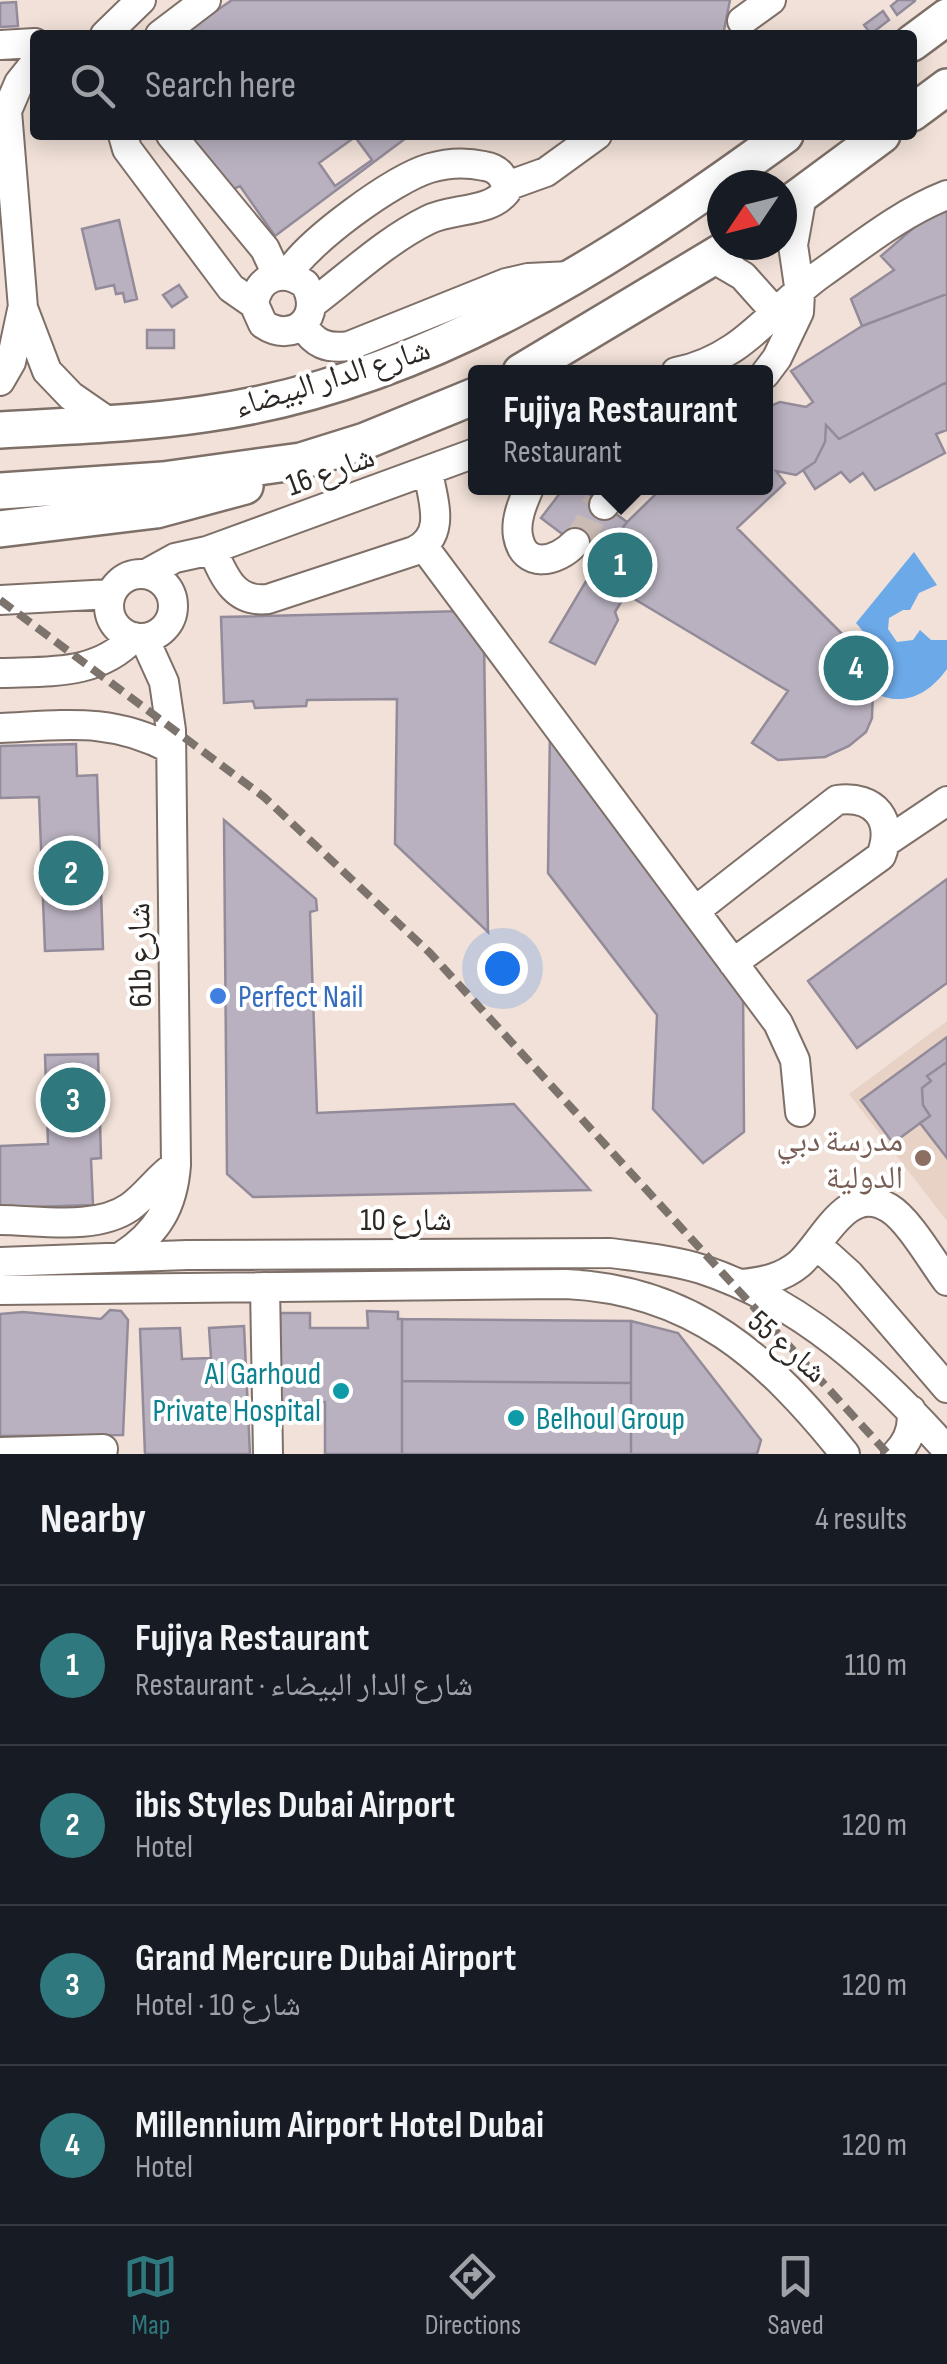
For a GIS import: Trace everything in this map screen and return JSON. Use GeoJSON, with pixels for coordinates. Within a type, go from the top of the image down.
{"type":"FeatureCollection","features":[{"type":"Feature","properties":{"kind":"main road"},"geometry":{"type":"LineString","coordinates":[[917,39],[947,17]]}},
{"type":"Feature","properties":{"kind":"main road","name":"شارع الدار البيضاء"},"geometry":{"type":"LineString","coordinates":[[0,430],[206,414],[278,398],[405,361],[476,330],[666,220],[775,140]]}},
{"type":"Feature","properties":{"kind":"main road"},"geometry":{"type":"LineString","coordinates":[[797,198],[875,140]]}},
{"type":"Feature","properties":{"kind":"main road"},"geometry":{"type":"LineString","coordinates":[[533,365],[710,260]]}},
{"type":"Feature","properties":{"kind":"main road","name":"شارع الدار البيضاء"},"geometry":{"type":"LineString","coordinates":[[0,490],[163,480],[301,460],[365,441],[468,399]]}},
{"type":"Feature","properties":{"kind":"main road"},"geometry":{"type":"LineString","coordinates":[[0,529],[156,510],[231,492],[301,460]]}},
{"type":"Feature","properties":{"kind":"street"},"geometry":{"type":"LineString","coordinates":[[108,30],[141,0]]}},
{"type":"Feature","properties":{"kind":"street"},"geometry":{"type":"LineString","coordinates":[[167,30],[206,0]]}},
{"type":"Feature","properties":{"kind":"street"},"geometry":{"type":"LineString","coordinates":[[743,19],[771,0]]}},
{"type":"Feature","properties":{"kind":"street"},"geometry":{"type":"LineString","coordinates":[[0,45],[30,43]]}},
{"type":"Feature","properties":{"kind":"street"},"geometry":{"type":"LineString","coordinates":[[0,64],[30,62]]}},
{"type":"Feature","properties":{"kind":"street"},"geometry":{"type":"LineString","coordinates":[[30,69],[5,108],[23,308],[47,371],[70,396],[110,424]]}},
{"type":"Feature","properties":{"kind":"street"},"geometry":{"type":"LineString","coordinates":[[5,108],[30,93]]}},
{"type":"Feature","properties":{"kind":"street"},"geometry":{"type":"LineString","coordinates":[[124,140],[127,150],[231,288],[254,304],[263,324],[282,333],[413,228],[445,213],[490,205],[500,200],[507,186],[546,172],[591,140]]}},
{"type":"Feature","properties":{"kind":"street"},"geometry":{"type":"LineString","coordinates":[[175,140],[282,274],[305,284],[310,337],[322,345],[349,346],[506,283],[572,276]]}},
{"type":"Feature","properties":{"kind":"street"},"geometry":{"type":"LineString","coordinates":[[254,304],[261,285],[282,274],[314,243],[414,174],[448,164],[483,166],[503,176],[507,186]]}},
{"type":"Feature","properties":{"kind":"street"},"geometry":{"type":"LineString","coordinates":[[695,365],[726,354],[777,314],[847,244],[904,196],[919,186],[947,178]]}},
{"type":"Feature","properties":{"kind":"street"},"geometry":{"type":"LineString","coordinates":[[823,272],[844,261],[902,216],[947,195]]}},
{"type":"Feature","properties":{"kind":"street"},"geometry":{"type":"LineString","coordinates":[[730,260],[777,314]]}},
{"type":"Feature","properties":{"kind":"street"},"geometry":{"type":"LineString","coordinates":[[770,365],[796,320],[800,293],[795,260]]}},
{"type":"Feature","properties":{"kind":"street"},"geometry":{"type":"LineString","coordinates":[[0,380],[11,362],[23,308]]}},
{"type":"Feature","properties":{"kind":"street","name":"شارع 16"},"geometry":{"type":"LineString","coordinates":[[0,600],[111,594],[119,582],[132,574],[146,574],[176,558],[210,550],[468,455]]}},
{"type":"Feature","properties":{"kind":"street"},"geometry":{"type":"LineString","coordinates":[[172,596],[210,550],[233,589],[256,600],[424,547],[436,529],[428,472]]}},
{"type":"Feature","properties":{"kind":"street"},"geometry":{"type":"LineString","coordinates":[[520,495],[518,540],[524,551],[535,559],[548,561],[560,557],[574,544]]}},
{"type":"Feature","properties":{"kind":"street"},"geometry":{"type":"LineString","coordinates":[[424,547],[778,1024],[791,1047],[798,1073],[800,1112]]}},
{"type":"Feature","properties":{"kind":"street"},"geometry":{"type":"LineString","coordinates":[[0,673],[92,666],[114,656],[139,637],[164,628],[173,607],[172,596],[162,581],[146,574]]}},
{"type":"Feature","properties":{"kind":"street"},"geometry":{"type":"LineString","coordinates":[[111,594],[112,620],[125,634],[139,637]]}},
{"type":"Feature","properties":{"kind":"street","name":"61b شارع"},"geometry":{"type":"LineString","coordinates":[[122,1256],[141,1244],[162,1219],[174,1188],[176,1165],[169,706],[164,682],[139,637]]}},
{"type":"Feature","properties":{"kind":"street"},"geometry":{"type":"LineString","coordinates":[[0,728],[106,725],[130,730],[171,749]]}},
{"type":"Feature","properties":{"kind":"street"},"geometry":{"type":"LineString","coordinates":[[696,912],[837,800],[853,798],[879,813],[886,826],[881,856],[734,963]]}},
{"type":"Feature","properties":{"kind":"street"},"geometry":{"type":"LineString","coordinates":[[886,842],[947,801]]}},
{"type":"Feature","properties":{"kind":"street"},"geometry":{"type":"LineString","coordinates":[[0,1220],[109,1217],[130,1208],[176,1165]]}},
{"type":"Feature","properties":{"kind":"street"},"geometry":{"type":"LineString","coordinates":[[741,1284],[782,1275],[814,1248],[844,1212],[858,1204],[874,1203],[889,1208],[901,1220],[945,1275]]}},
{"type":"Feature","properties":{"kind":"street"},"geometry":{"type":"LineString","coordinates":[[814,1248],[850,1274],[947,1388]]}},
{"type":"Feature","properties":{"kind":"street","name":"شارع 10"},"geometry":{"type":"LineString","coordinates":[[0,1262],[122,1256],[610,1253],[698,1268],[741,1284],[800,1316]]}},
{"type":"Feature","properties":{"kind":"street","name":"شارع 10"},"geometry":{"type":"LineString","coordinates":[[0,1290],[566,1284],[602,1285],[672,1304]]}},
{"type":"Feature","properties":{"kind":"street"},"geometry":{"type":"LineString","coordinates":[[265,1287],[268,1454]]}},
{"type":"Feature","properties":{"kind":"street","name":"شارع 55"},"geometry":{"type":"LineString","coordinates":[[672,1304],[742,1348],[774,1374],[845,1454]]}},
{"type":"Feature","properties":{"kind":"street","name":"شارع 55"},"geometry":{"type":"LineString","coordinates":[[800,1316],[840,1344],[947,1450]]}},
{"type":"Feature","properties":{"kind":"street"},"geometry":{"type":"LineString","coordinates":[[896,1454],[913,1421],[910,1410]]}},
{"type":"Feature","properties":{"kind":"street"},"geometry":{"type":"LineString","coordinates":[[816,1454],[818,1421]]}},
{"type":"Feature","properties":{"kind":"street"},"geometry":{"type":"LineString","coordinates":[[0,1452],[103,1450]]}},
{"type":"Feature","properties":{"kind":"shaded area","name":"مدرسة دبي الدولية"},"geometry":{"type":"Polygon","coordinates":[[[947,1021],[947,1221],[849,1094],[947,1021]]]}},
{"type":"Feature","properties":{"kind":"water"},"geometry":{"type":"Polygon","coordinates":[[[914,552],[937,585],[919,593],[910,610],[889,618],[888,629],[897,642],[913,640],[920,630],[931,640],[947,640],[947,669],[923,692],[893,699],[871,691],[869,682],[875,681],[874,657],[856,623],[914,552]]]}},
{"type":"Feature","properties":{"kind":"building"},"geometry":{"type":"Polygon","coordinates":[[[232,0],[730,0],[724,30],[188,30],[232,0]]]}},
{"type":"Feature","properties":{"kind":"building"},"geometry":{"type":"Polygon","coordinates":[[[898,0],[915,1],[897,15],[891,6],[898,0]]]}},
{"type":"Feature","properties":{"kind":"building"},"geometry":{"type":"Polygon","coordinates":[[[16,2],[18,26],[0,27],[0,3],[16,2]]]}},
{"type":"Feature","properties":{"kind":"building"},"geometry":{"type":"Polygon","coordinates":[[[883,11],[889,20],[876,30],[868,30],[864,25],[883,11]]]}},
{"type":"Feature","properties":{"kind":"building"},"geometry":{"type":"Polygon","coordinates":[[[194,140],[351,140],[319,163],[335,186],[372,160],[357,140],[403,140],[275,236],[240,186],[231,190],[194,140]]]}},
{"type":"Feature","properties":{"kind":"building"},"geometry":{"type":"Polygon","coordinates":[[[947,199],[947,294],[862,326],[851,299],[894,270],[881,256],[947,199]]]}},
{"type":"Feature","properties":{"kind":"building"},"geometry":{"type":"Polygon","coordinates":[[[119,220],[137,299],[125,302],[123,293],[116,294],[114,285],[96,289],[82,229],[119,220]]]}},
{"type":"Feature","properties":{"kind":"building"},"geometry":{"type":"Polygon","coordinates":[[[179,285],[187,297],[172,307],[163,295],[179,285]]]}},
{"type":"Feature","properties":{"kind":"building"},"geometry":{"type":"Polygon","coordinates":[[[947,294],[947,382],[839,439],[826,425],[825,442],[815,462],[796,475],[776,471],[785,483],[773,494],[773,405],[780,402],[806,407],[813,402],[791,371],[862,326],[947,294]]]}},
{"type":"Feature","properties":{"kind":"building"},"geometry":{"type":"Polygon","coordinates":[[[147,330],[174,330],[174,348],[147,348],[147,330]]]}},
{"type":"Feature","properties":{"kind":"building"},"geometry":{"type":"Polygon","coordinates":[[[947,382],[947,430],[936,434],[945,453],[875,490],[863,473],[850,482],[841,472],[815,489],[803,470],[815,462],[825,442],[826,425],[839,439],[947,382]]]}},
{"type":"Feature","properties":{"kind":"building"},"geometry":{"type":"Polygon","coordinates":[[[559,495],[590,495],[627,522],[598,561],[541,518],[559,495]]]}},
{"type":"Feature","properties":{"kind":"building"},"geometry":{"type":"Polygon","coordinates":[[[655,495],[772,495],[737,528],[865,657],[873,687],[872,718],[866,732],[849,746],[825,757],[778,760],[752,743],[788,691],[626,594],[615,612],[618,620],[595,664],[550,642],[598,561],[627,522],[655,495]]]}},
{"type":"Feature","properties":{"kind":"building"},"geometry":{"type":"Polygon","coordinates":[[[465,611],[484,639],[488,932],[395,844],[397,699],[307,700],[306,706],[255,708],[253,701],[224,703],[221,617],[465,611]]]}},
{"type":"Feature","properties":{"kind":"building"},"geometry":{"type":"Polygon","coordinates":[[[550,729],[743,983],[744,1132],[703,1163],[653,1109],[657,1015],[548,873],[550,729]]]}},
{"type":"Feature","properties":{"kind":"building"},"geometry":{"type":"Polygon","coordinates":[[[76,744],[77,776],[97,775],[103,949],[45,951],[39,797],[0,798],[0,746],[76,744]]]}},
{"type":"Feature","properties":{"kind":"building"},"geometry":{"type":"Polygon","coordinates":[[[224,820],[316,899],[317,910],[310,912],[317,1113],[514,1104],[590,1190],[253,1197],[227,1174],[224,820]]]}},
{"type":"Feature","properties":{"kind":"building"},"geometry":{"type":"Polygon","coordinates":[[[947,879],[947,983],[857,1048],[808,981],[947,879]]]}},
{"type":"Feature","properties":{"kind":"building"},"geometry":{"type":"Polygon","coordinates":[[[947,1037],[947,1062],[927,1076],[931,1081],[922,1088],[923,1105],[930,1116],[893,1143],[861,1100],[947,1037]]]}},
{"type":"Feature","properties":{"kind":"building"},"geometry":{"type":"Polygon","coordinates":[[[98,1054],[101,1158],[91,1159],[93,1205],[0,1208],[0,1146],[48,1144],[45,1055],[98,1054]]]}},
{"type":"Feature","properties":{"kind":"building"},"geometry":{"type":"Polygon","coordinates":[[[947,1062],[947,1158],[920,1123],[930,1116],[923,1105],[922,1088],[931,1081],[927,1076],[947,1062]]]}},
{"type":"Feature","properties":{"kind":"building"},"geometry":{"type":"Polygon","coordinates":[[[110,1310],[121,1311],[128,1320],[123,1435],[0,1436],[0,1314],[23,1312],[101,1319],[110,1310]]]}},
{"type":"Feature","properties":{"kind":"building","name":"Al Garhoud Private Hospital"},"geometry":{"type":"Polygon","coordinates":[[[367,1311],[398,1312],[398,1319],[402,1319],[402,1454],[325,1454],[325,1402],[281,1402],[280,1313],[310,1313],[310,1328],[368,1328],[367,1311]]]}},
{"type":"Feature","properties":{"kind":"building","name":"Belhoul Group"},"geometry":{"type":"Polygon","coordinates":[[[402,1319],[631,1321],[631,1383],[402,1381],[402,1319]]]}},
{"type":"Feature","properties":{"kind":"building","name":"Belhoul Group"},"geometry":{"type":"Polygon","coordinates":[[[631,1321],[678,1333],[761,1440],[757,1454],[631,1454],[631,1321]]]}},
{"type":"Feature","properties":{"kind":"building"},"geometry":{"type":"Polygon","coordinates":[[[244,1326],[250,1454],[145,1454],[140,1329],[180,1328],[182,1359],[211,1358],[209,1328],[244,1326]]]}},
{"type":"Feature","properties":{"kind":"building","name":"Belhoul Group"},"geometry":{"type":"Polygon","coordinates":[[[402,1381],[631,1383],[631,1454],[402,1454],[402,1381]]]}},
{"type":"Feature","properties":{"kind":"tunnel"},"geometry":{"type":"LineString","coordinates":[[575,543],[587,527],[598,500]]}},
{"type":"Feature","properties":{"kind":"railway"},"geometry":{"type":"LineString","coordinates":[[0,600],[264,797],[430,953],[888,1454]]}},
{"type":"Feature","properties":{"kind":"place","name":"Fujiya Restaurant"},"geometry":{"type":"Point","coordinates":[620,565]}},
{"type":"Feature","properties":{"kind":"place","name":"Millennium Airport Hotel Dubai"},"geometry":{"type":"Point","coordinates":[856,668]}},
{"type":"Feature","properties":{"kind":"place","name":"ibis Styles Dubai Airport"},"geometry":{"type":"Point","coordinates":[71,873]}},
{"type":"Feature","properties":{"kind":"place","name":"Perfect Nail"},"geometry":{"type":"Point","coordinates":[218,996]}},
{"type":"Feature","properties":{"kind":"place","name":"Grand Mercure Dubai Airport"},"geometry":{"type":"Point","coordinates":[73,1100]}},
{"type":"Feature","properties":{"kind":"place","name":"مدرسة دبي الدولية"},"geometry":{"type":"Point","coordinates":[923,1158]}},
{"type":"Feature","properties":{"kind":"place","name":"Al Garhoud Private Hospital"},"geometry":{"type":"Point","coordinates":[341,1391]}},
{"type":"Feature","properties":{"kind":"place","name":"Belhoul Group"},"geometry":{"type":"Point","coordinates":[516,1418]}}]}
